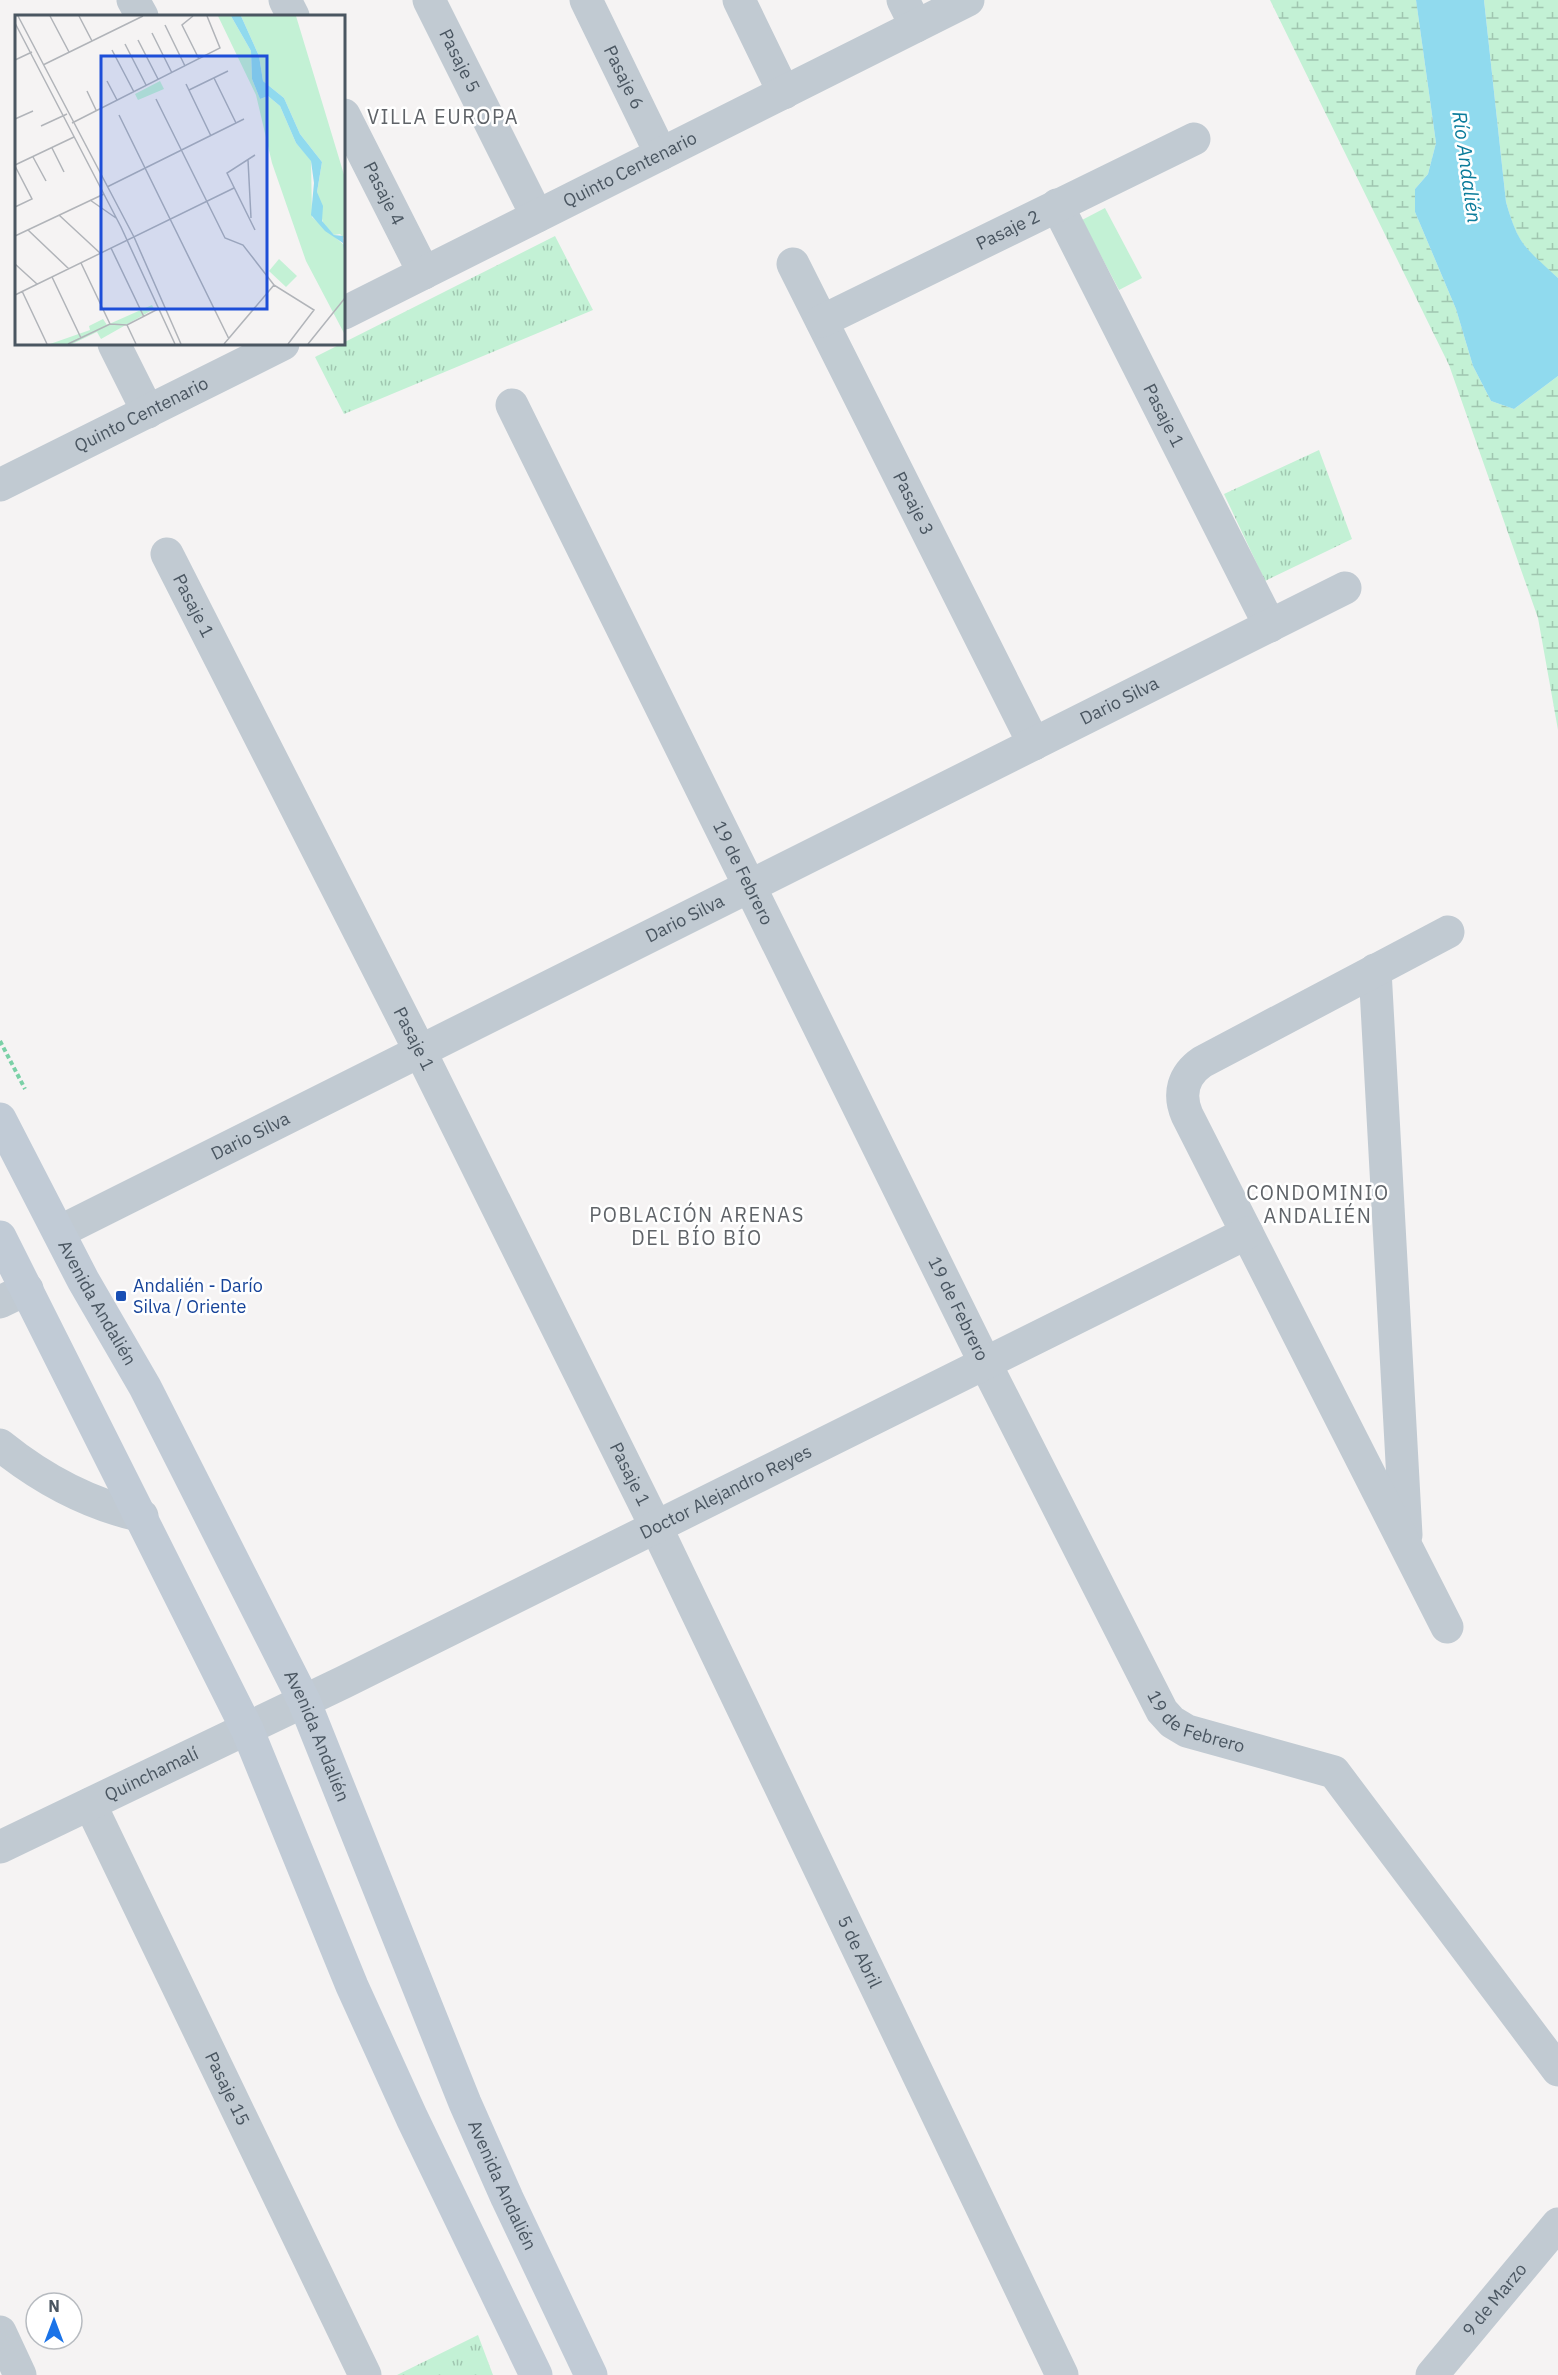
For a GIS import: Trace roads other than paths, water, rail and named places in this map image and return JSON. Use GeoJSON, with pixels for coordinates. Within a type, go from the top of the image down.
{"type":"FeatureCollection","features":[{"type":"Feature","properties":{"kind":"main road","name":"Avenida Andalién"},"geometry":{"type":"LineString","coordinates":[[0,1119],[83,1280],[144,1387],[304,1701],[465,2103],[507,2198],[591,2375]]}},
{"type":"Feature","properties":{"kind":"main road"},"geometry":{"type":"LineString","coordinates":[[0,1237],[14,1296],[142,1516],[247,1729],[356,1996],[536,2375]]}},
{"type":"Feature","properties":{"kind":"street"},"geometry":{"type":"LineString","coordinates":[[133,0],[141,15]]}},
{"type":"Feature","properties":{"kind":"street"},"geometry":{"type":"LineString","coordinates":[[285,0],[292,15]]}},
{"type":"Feature","properties":{"kind":"street","name":"Pasaje 5"},"geometry":{"type":"LineString","coordinates":[[429,0],[537,216]]}},
{"type":"Feature","properties":{"kind":"street","name":"Pasaje 6"},"geometry":{"type":"LineString","coordinates":[[586,0],[661,154]]}},
{"type":"Feature","properties":{"kind":"street"},"geometry":{"type":"LineString","coordinates":[[739,0],[784,93]]}},
{"type":"Feature","properties":{"kind":"street","name":"Quinto Centenario"},"geometry":{"type":"LineString","coordinates":[[345,312],[784,93],[910,13],[968,0]]}},
{"type":"Feature","properties":{"kind":"street","name":"Pasaje 4"},"geometry":{"type":"LineString","coordinates":[[345,117],[424,273]]}},
{"type":"Feature","properties":{"kind":"street","name":"Pasaje 2"},"geometry":{"type":"LineString","coordinates":[[822,321],[1194,139]]}},
{"type":"Feature","properties":{"kind":"street","name":"Pasaje 1"},"geometry":{"type":"LineString","coordinates":[[1057,205],[1270,626]]}},
{"type":"Feature","properties":{"kind":"street","name":"Pasaje 3"},"geometry":{"type":"LineString","coordinates":[[793,264],[1034,744]]}},
{"type":"Feature","properties":{"kind":"street"},"geometry":{"type":"LineString","coordinates":[[115,345],[148,411]]}},
{"type":"Feature","properties":{"kind":"street","name":"Quinto Centenario"},"geometry":{"type":"LineString","coordinates":[[0,485],[281,345]]}},
{"type":"Feature","properties":{"kind":"street","name":"19 de Febrero"},"geometry":{"type":"LineString","coordinates":[[512,405],[985,1363],[1167,1717],[1187,1731],[1334,1772],[1558,2070]]}},
{"type":"Feature","properties":{"kind":"street","name":"Pasaje 1"},"geometry":{"type":"LineString","coordinates":[[167,555],[420,1051],[656,1527]]}},
{"type":"Feature","properties":{"kind":"street","name":"Dario Silva"},"geometry":{"type":"LineString","coordinates":[[59,1232],[1345,588]]}},
{"type":"Feature","properties":{"kind":"street"},"geometry":{"type":"LineString","coordinates":[[1446,1627],[1187,1115],[1183,1106],[1183,1085],[1193,1068],[1202,1062],[1448,932]]}},
{"type":"Feature","properties":{"kind":"street"},"geometry":{"type":"LineString","coordinates":[[1375,970],[1407,1549]]}},
{"type":"Feature","properties":{"kind":"street","name":"Doctor Alejandro Reyes"},"geometry":{"type":"LineString","coordinates":[[304,1701],[1247,1233]]}},
{"type":"Feature","properties":{"kind":"street"},"geometry":{"type":"LineString","coordinates":[[0,1444],[40,1474],[88,1500],[142,1516]]}},
{"type":"Feature","properties":{"kind":"street","name":"5 de Abril"},"geometry":{"type":"LineString","coordinates":[[656,1527],[1062,2375]]}},
{"type":"Feature","properties":{"kind":"street","name":"Quinchamalí"},"geometry":{"type":"LineString","coordinates":[[0,1847],[304,1701]]}},
{"type":"Feature","properties":{"kind":"street","name":"Pasaje 15"},"geometry":{"type":"LineString","coordinates":[[90,1804],[365,2375]]}},
{"type":"Feature","properties":{"kind":"street","name":"9 de Marzo"},"geometry":{"type":"LineString","coordinates":[[1432,2375],[1558,2224]]}},
{"type":"Feature","properties":{"kind":"street"},"geometry":{"type":"LineString","coordinates":[[0,2332],[20,2375]]}},
{"type":"Feature","properties":{"kind":"water","name":"Río Andalién"},"geometry":{"type":"Polygon","coordinates":[[[1416,0],[1484,0],[1506,202],[1519,238],[1558,278],[1558,376],[1514,409],[1491,401],[1473,366],[1456,309],[1415,212],[1415,189],[1428,174],[1436,143],[1416,0]]]}},
{"type":"Feature","properties":{"kind":"place","name":"Andalién - Darío Silva / Oriente"},"geometry":{"type":"Point","coordinates":[121,1296]}},
{"type":"Feature","properties":{"kind":"district","name":"VILLA EUROPA"},"geometry":{"type":"Point","coordinates":[443,117]}},
{"type":"Feature","properties":{"kind":"district","name":"CONDOMINIO ANDALIÉN"},"geometry":{"type":"Point","coordinates":[1318,1204]}},
{"type":"Feature","properties":{"kind":"district","name":"POBLACIÓN ARENAS DEL BÍO BÍO"},"geometry":{"type":"Point","coordinates":[697,1226]}}]}
